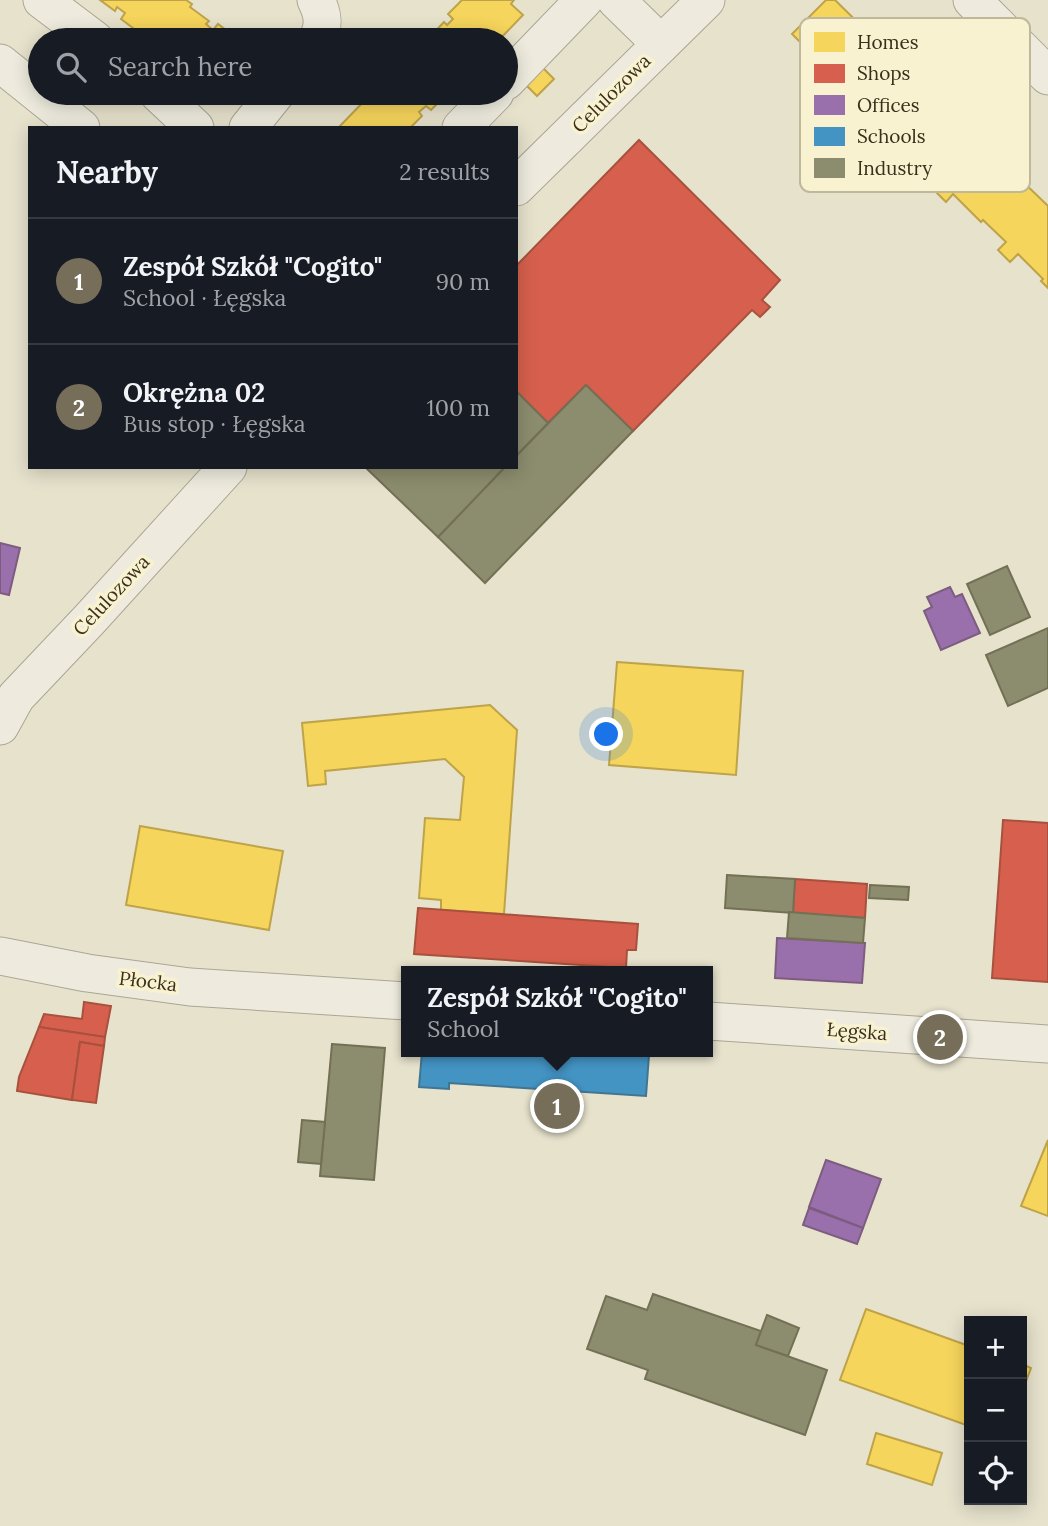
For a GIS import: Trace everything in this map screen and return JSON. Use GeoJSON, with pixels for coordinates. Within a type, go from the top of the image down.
{"type":"FeatureCollection","features":[{"type":"Feature","properties":{"kind":"street"},"geometry":{"type":"LineString","coordinates":[[42,0],[79,28]]}},
{"type":"Feature","properties":{"kind":"street"},"geometry":{"type":"LineString","coordinates":[[316,0],[323,18],[322,28]]}},
{"type":"Feature","properties":{"kind":"street"},"geometry":{"type":"LineString","coordinates":[[518,69],[584,0]]}},
{"type":"Feature","properties":{"kind":"street"},"geometry":{"type":"LineString","coordinates":[[616,0],[661,44]]}},
{"type":"Feature","properties":{"kind":"street","name":"Celulozowa"},"geometry":{"type":"LineString","coordinates":[[518,185],[706,0]]}},
{"type":"Feature","properties":{"kind":"street"},"geometry":{"type":"LineString","coordinates":[[972,0],[990,18]]}},
{"type":"Feature","properties":{"kind":"street"},"geometry":{"type":"LineString","coordinates":[[1030,58],[1048,76]]}},
{"type":"Feature","properties":{"kind":"street"},"geometry":{"type":"LineString","coordinates":[[0,63],[28,85]]}},
{"type":"Feature","properties":{"kind":"street"},"geometry":{"type":"LineString","coordinates":[[52,105],[79,126]]}},
{"type":"Feature","properties":{"kind":"street"},"geometry":{"type":"LineString","coordinates":[[171,105],[193,126]]}},
{"type":"Feature","properties":{"kind":"street"},"geometry":{"type":"LineString","coordinates":[[250,126],[266,105]]}},
{"type":"Feature","properties":{"kind":"street"},"geometry":{"type":"LineString","coordinates":[[463,126],[483,105]]}},
{"type":"Feature","properties":{"kind":"street","name":"Celulozowa"},"geometry":{"type":"LineString","coordinates":[[0,726],[16,697],[226,469]]}},
{"type":"Feature","properties":{"kind":"street","name":"Płocka"},"geometry":{"type":"LineString","coordinates":[[0,956],[145,982],[401,1001]]}},
{"type":"Feature","properties":{"kind":"street","name":"Łęgska"},"geometry":{"type":"LineString","coordinates":[[713,1021],[1048,1044]]}},
{"type":"Feature","properties":{"kind":"building: Homes"},"geometry":{"type":"Polygon","coordinates":[[[100,0],[186,0],[192,4],[190,7],[209,21],[206,24],[211,28],[133,28],[121,19],[125,13],[117,7],[115,11],[100,0]]]}},
{"type":"Feature","properties":{"kind":"building: Homes"},"geometry":{"type":"Polygon","coordinates":[[[462,0],[514,0],[511,4],[523,15],[511,28],[438,28],[444,22],[447,25],[453,19],[448,14],[462,0]]]}},
{"type":"Feature","properties":{"kind":"building: Homes"},"geometry":{"type":"Polygon","coordinates":[[[826,0],[835,0],[853,18],[808,18],[826,0]]]}},
{"type":"Feature","properties":{"kind":"building: Homes"},"geometry":{"type":"Polygon","coordinates":[[[800,26],[800,42],[792,34],[800,26]]]}},
{"type":"Feature","properties":{"kind":"building: Homes"},"geometry":{"type":"Polygon","coordinates":[[[542,67],[554,79],[537,96],[525,84],[542,67]]]}},
{"type":"Feature","properties":{"kind":"building: Homes"},"geometry":{"type":"Polygon","coordinates":[[[360,105],[436,105],[431,110],[426,106],[419,112],[422,116],[412,126],[340,126],[360,105]]]}},
{"type":"Feature","properties":{"kind":"building: Homes"},"geometry":{"type":"Polygon","coordinates":[[[1030,189],[1048,206],[1048,288],[1041,281],[1043,279],[1018,254],[1010,262],[998,250],[1006,242],[953,194],[946,202],[936,192],[1030,192],[1030,189]]]}},
{"type":"Feature","properties":{"kind":"building: Homes"},"geometry":{"type":"Polygon","coordinates":[[[617,662],[743,671],[736,775],[609,765],[617,662]]]}},
{"type":"Feature","properties":{"kind":"building: Homes"},"geometry":{"type":"Polygon","coordinates":[[[490,705],[517,730],[504,914],[441,910],[441,900],[419,898],[425,818],[460,820],[464,777],[445,759],[325,771],[326,784],[308,786],[302,723],[490,705]]]}},
{"type":"Feature","properties":{"kind":"building: Homes"},"geometry":{"type":"Polygon","coordinates":[[[140,826],[283,851],[269,930],[126,905],[140,826]]]}},
{"type":"Feature","properties":{"kind":"building: Homes"},"geometry":{"type":"Polygon","coordinates":[[[1048,1140],[1048,1216],[1021,1206],[1048,1140]]]}},
{"type":"Feature","properties":{"kind":"building: Homes"},"geometry":{"type":"Polygon","coordinates":[[[866,1309],[964,1344],[964,1424],[840,1380],[866,1309]]]}},
{"type":"Feature","properties":{"kind":"building: Homes"},"geometry":{"type":"Polygon","coordinates":[[[876,1433],[942,1453],[932,1485],[867,1464],[876,1433]]]}},
{"type":"Feature","properties":{"kind":"building: Shops"},"geometry":{"type":"Polygon","coordinates":[[[639,140],[780,280],[762,300],[770,307],[760,317],[752,310],[633,431],[586,385],[548,423],[518,393],[518,264],[639,140]]]}},
{"type":"Feature","properties":{"kind":"building: Shops"},"geometry":{"type":"Polygon","coordinates":[[[1003,820],[1048,823],[1048,982],[992,978],[1003,820]]]}},
{"type":"Feature","properties":{"kind":"building: Shops"},"geometry":{"type":"Polygon","coordinates":[[[795,879],[867,884],[865,918],[793,913],[795,879]]]}},
{"type":"Feature","properties":{"kind":"building: Shops"},"geometry":{"type":"Polygon","coordinates":[[[418,908],[638,924],[636,950],[627,950],[626,966],[414,954],[418,908]]]}},
{"type":"Feature","properties":{"kind":"building: Shops"},"geometry":{"type":"Polygon","coordinates":[[[84,1002],[111,1006],[105,1037],[39,1027],[44,1014],[82,1019],[84,1002]]]}},
{"type":"Feature","properties":{"kind":"building: Shops"},"geometry":{"type":"Polygon","coordinates":[[[39,1027],[105,1037],[104,1046],[80,1042],[72,1100],[17,1091],[19,1077],[39,1027]]]}},
{"type":"Feature","properties":{"kind":"building: Shops"},"geometry":{"type":"Polygon","coordinates":[[[80,1042],[104,1046],[96,1103],[72,1100],[80,1042]]]}},
{"type":"Feature","properties":{"kind":"building: Offices"},"geometry":{"type":"Polygon","coordinates":[[[0,543],[20,548],[9,595],[0,593],[0,543]]]}},
{"type":"Feature","properties":{"kind":"building: Offices"},"geometry":{"type":"Polygon","coordinates":[[[950,587],[955,597],[962,594],[980,633],[941,650],[924,611],[932,607],[927,597],[950,587]]]}},
{"type":"Feature","properties":{"kind":"building: Offices"},"geometry":{"type":"Polygon","coordinates":[[[777,938],[865,943],[862,983],[775,978],[777,938]]]}},
{"type":"Feature","properties":{"kind":"building: Offices"},"geometry":{"type":"Polygon","coordinates":[[[826,1160],[881,1179],[863,1228],[809,1207],[826,1160]]]}},
{"type":"Feature","properties":{"kind":"building: Offices"},"geometry":{"type":"Polygon","coordinates":[[[809,1208],[863,1228],[857,1244],[803,1225],[809,1208]]]}},
{"type":"Feature","properties":{"kind":"building: Schools"},"geometry":{"type":"Polygon","coordinates":[[[422,1057],[649,1057],[646,1096],[449,1083],[449,1089],[419,1087],[422,1057]]]}},
{"type":"Feature","properties":{"kind":"building: Industry"},"geometry":{"type":"Polygon","coordinates":[[[586,385],[633,431],[485,583],[438,537],[503,469],[518,469],[518,454],[586,385]]]}},
{"type":"Feature","properties":{"kind":"building: Industry"},"geometry":{"type":"Polygon","coordinates":[[[518,393],[548,423],[518,454],[518,393]]]}},
{"type":"Feature","properties":{"kind":"building: Industry"},"geometry":{"type":"Polygon","coordinates":[[[367,469],[503,469],[438,537],[367,469]]]}},
{"type":"Feature","properties":{"kind":"building: Industry"},"geometry":{"type":"Polygon","coordinates":[[[1007,566],[1030,617],[990,635],[967,584],[1007,566]]]}},
{"type":"Feature","properties":{"kind":"building: Industry"},"geometry":{"type":"Polygon","coordinates":[[[1048,628],[1048,688],[1008,706],[986,655],[1048,628]]]}},
{"type":"Feature","properties":{"kind":"building: Industry"},"geometry":{"type":"Polygon","coordinates":[[[727,875],[795,879],[793,913],[725,908],[727,875]]]}},
{"type":"Feature","properties":{"kind":"building: Industry"},"geometry":{"type":"Polygon","coordinates":[[[870,885],[909,887],[908,900],[869,898],[870,885]]]}},
{"type":"Feature","properties":{"kind":"building: Industry"},"geometry":{"type":"Polygon","coordinates":[[[789,912],[865,918],[863,943],[787,938],[789,912]]]}},
{"type":"Feature","properties":{"kind":"building: Industry"},"geometry":{"type":"Polygon","coordinates":[[[332,1044],[385,1048],[374,1180],[320,1176],[332,1044]]]}},
{"type":"Feature","properties":{"kind":"building: Industry"},"geometry":{"type":"Polygon","coordinates":[[[302,1120],[325,1122],[321,1164],[298,1162],[302,1120]]]}},
{"type":"Feature","properties":{"kind":"building: Industry"},"geometry":{"type":"Polygon","coordinates":[[[653,1294],[761,1331],[756,1345],[827,1370],[805,1435],[645,1379],[648,1370],[587,1349],[606,1296],[647,1310],[653,1294]]]}},
{"type":"Feature","properties":{"kind":"building: Industry"},"geometry":{"type":"Polygon","coordinates":[[[767,1315],[799,1328],[788,1356],[756,1345],[767,1315]]]}},
{"type":"Feature","properties":{"kind":"place","name":"Okrężna 02"},"geometry":{"type":"Point","coordinates":[940,1037]}},
{"type":"Feature","properties":{"kind":"place","name":"Zespół Szkół \"Cogito\""},"geometry":{"type":"Point","coordinates":[557,1106]}}]}
